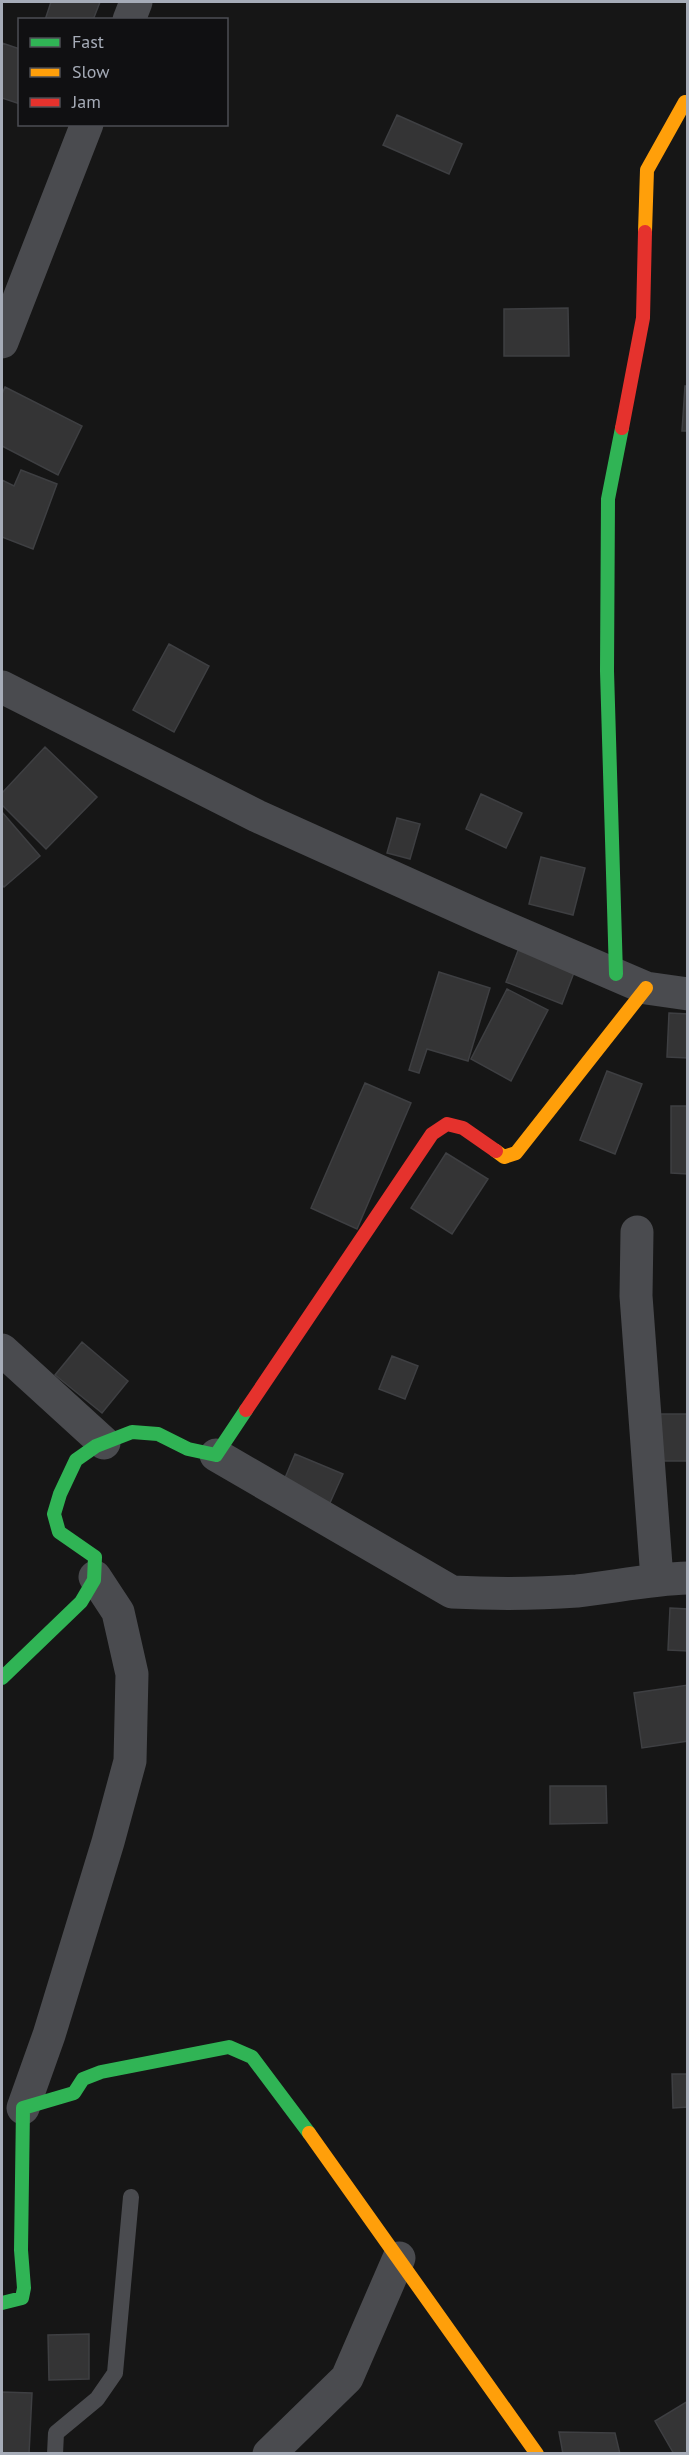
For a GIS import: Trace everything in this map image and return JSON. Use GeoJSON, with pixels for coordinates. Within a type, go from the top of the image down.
{"type":"FeatureCollection","features":[{"type":"Feature","properties":{"kind":"street"},"geometry":{"type":"LineString","coordinates":[[130,18],[136,2]]}},
{"type":"Feature","properties":{"kind":"street"},"geometry":{"type":"LineString","coordinates":[[616,974],[607,671],[608,499],[643,318],[647,170],[685,102]]}},
{"type":"Feature","properties":{"kind":"street"},"geometry":{"type":"LineString","coordinates":[[2,342],[86,126]]}},
{"type":"Feature","properties":{"kind":"street"},"geometry":{"type":"LineString","coordinates":[[2,687],[257,816],[481,917],[646,988],[687,994]]}},
{"type":"Feature","properties":{"kind":"street"},"geometry":{"type":"LineString","coordinates":[[216,1455],[432,1134],[447,1124],[464,1128],[504,1157],[516,1153],[646,988]]}},
{"type":"Feature","properties":{"kind":"street"},"geometry":{"type":"LineString","coordinates":[[2,1677],[81,1602],[94,1577],[95,1557],[59,1532],[54,1514],[60,1494],[76,1460],[104,1443],[132,1432],[158,1434],[188,1449],[216,1455],[452,1592],[489,1594],[577,1591],[672,1578],[636,1296],[637,1232]]}},
{"type":"Feature","properties":{"kind":"street"},"geometry":{"type":"LineString","coordinates":[[2,1350],[104,1443]]}},
{"type":"Feature","properties":{"kind":"street"},"geometry":{"type":"LineString","coordinates":[[2,2303],[22,2298],[24,2288],[21,2250],[23,2108],[49,2035],[108,1842],[130,1761],[132,1674],[118,1612],[94,1577]]}},
{"type":"Feature","properties":{"kind":"street"},"geometry":{"type":"LineString","coordinates":[[23,2108],[74,2093],[83,2079],[101,2072],[229,2047],[252,2057],[272,2081],[537,2454]]}},
{"type":"Feature","properties":{"kind":"street"},"geometry":{"type":"LineString","coordinates":[[269,2454],[347,2378],[399,2258]]}},
{"type":"Feature","properties":{"kind":"lane"},"geometry":{"type":"LineString","coordinates":[[55,2454],[56,2433],[97,2399],[115,2373],[130,2198]]}},
{"type":"Feature","properties":{"kind":"building"},"geometry":{"type":"Polygon","coordinates":[[[51,2],[100,2],[94,18],[46,18],[51,2]]]}},
{"type":"Feature","properties":{"kind":"building"},"geometry":{"type":"Polygon","coordinates":[[[2,43],[18,48],[18,103],[2,98],[2,43]]]}},
{"type":"Feature","properties":{"kind":"building"},"geometry":{"type":"Polygon","coordinates":[[[397,115],[462,144],[449,174],[383,145],[397,115]]]}},
{"type":"Feature","properties":{"kind":"building"},"geometry":{"type":"Polygon","coordinates":[[[568,308],[569,356],[504,356],[504,309],[568,308]]]}},
{"type":"Feature","properties":{"kind":"building"},"geometry":{"type":"Polygon","coordinates":[[[685,386],[688,386],[688,431],[682,431],[685,386]]]}},
{"type":"Feature","properties":{"kind":"building"},"geometry":{"type":"Polygon","coordinates":[[[5,387],[82,426],[58,475],[2,446],[2,394],[5,387]]]}},
{"type":"Feature","properties":{"kind":"building"},"geometry":{"type":"Polygon","coordinates":[[[21,470],[57,484],[33,549],[2,537],[2,480],[14,486],[21,470]]]}},
{"type":"Feature","properties":{"kind":"building"},"geometry":{"type":"Polygon","coordinates":[[[169,644],[209,666],[174,732],[133,710],[169,644]]]}},
{"type":"Feature","properties":{"kind":"building"},"geometry":{"type":"Polygon","coordinates":[[[45,747],[97,797],[46,849],[2,805],[2,793],[45,747]]]}},
{"type":"Feature","properties":{"kind":"building"},"geometry":{"type":"Polygon","coordinates":[[[481,794],[522,813],[506,848],[466,829],[481,794]]]}},
{"type":"Feature","properties":{"kind":"building"},"geometry":{"type":"Polygon","coordinates":[[[2,812],[40,856],[4,887],[2,885],[2,812]]]}},
{"type":"Feature","properties":{"kind":"building"},"geometry":{"type":"Polygon","coordinates":[[[397,818],[420,824],[410,859],[387,853],[397,818]]]}},
{"type":"Feature","properties":{"kind":"building"},"geometry":{"type":"Polygon","coordinates":[[[541,857],[585,868],[573,915],[529,904],[541,857]]]}},
{"type":"Feature","properties":{"kind":"building"},"geometry":{"type":"Polygon","coordinates":[[[519,948],[575,970],[562,1004],[506,982],[519,948]]]}},
{"type":"Feature","properties":{"kind":"building"},"geometry":{"type":"Polygon","coordinates":[[[439,972],[490,988],[468,1061],[427,1049],[419,1073],[409,1070],[439,972]]]}},
{"type":"Feature","properties":{"kind":"building"},"geometry":{"type":"Polygon","coordinates":[[[507,989],[548,1010],[511,1081],[471,1059],[507,989]]]}},
{"type":"Feature","properties":{"kind":"building"},"geometry":{"type":"Polygon","coordinates":[[[669,1013],[688,1014],[688,1058],[667,1057],[669,1013]]]}},
{"type":"Feature","properties":{"kind":"building"},"geometry":{"type":"Polygon","coordinates":[[[607,1071],[642,1084],[615,1154],[580,1140],[607,1071]]]}},
{"type":"Feature","properties":{"kind":"building"},"geometry":{"type":"Polygon","coordinates":[[[365,1083],[411,1103],[357,1229],[311,1208],[365,1083]]]}},
{"type":"Feature","properties":{"kind":"building"},"geometry":{"type":"Polygon","coordinates":[[[671,1106],[688,1106],[688,1174],[671,1173],[671,1106]]]}},
{"type":"Feature","properties":{"kind":"building"},"geometry":{"type":"Polygon","coordinates":[[[446,1153],[488,1179],[452,1234],[411,1208],[446,1153]]]}},
{"type":"Feature","properties":{"kind":"building"},"geometry":{"type":"Polygon","coordinates":[[[82,1342],[128,1381],[102,1413],[55,1375],[82,1342]]]}},
{"type":"Feature","properties":{"kind":"building"},"geometry":{"type":"Polygon","coordinates":[[[392,1356],[418,1366],[405,1399],[379,1389],[392,1356]]]}},
{"type":"Feature","properties":{"kind":"building"},"geometry":{"type":"Polygon","coordinates":[[[655,1414],[688,1414],[688,1461],[656,1461],[655,1414]]]}},
{"type":"Feature","properties":{"kind":"building"},"geometry":{"type":"Polygon","coordinates":[[[295,1454],[343,1474],[329,1505],[282,1485],[295,1454]]]}},
{"type":"Feature","properties":{"kind":"building"},"geometry":{"type":"Polygon","coordinates":[[[670,1608],[688,1609],[688,1651],[668,1650],[670,1608]]]}},
{"type":"Feature","properties":{"kind":"building"},"geometry":{"type":"Polygon","coordinates":[[[688,1685],[688,1741],[642,1748],[634,1693],[688,1685]]]}},
{"type":"Feature","properties":{"kind":"building"},"geometry":{"type":"Polygon","coordinates":[[[550,1786],[606,1786],[607,1823],[550,1824],[550,1786]]]}},
{"type":"Feature","properties":{"kind":"building"},"geometry":{"type":"Polygon","coordinates":[[[672,2074],[688,2074],[688,2107],[673,2108],[672,2074]]]}},
{"type":"Feature","properties":{"kind":"building"},"geometry":{"type":"Polygon","coordinates":[[[89,2334],[89,2379],[49,2380],[48,2335],[89,2334]]]}},
{"type":"Feature","properties":{"kind":"building"},"geometry":{"type":"Polygon","coordinates":[[[2,2392],[32,2393],[29,2454],[2,2454],[2,2392]]]}},
{"type":"Feature","properties":{"kind":"building"},"geometry":{"type":"Polygon","coordinates":[[[688,2401],[688,2454],[674,2454],[655,2421],[688,2401]]]}},
{"type":"Feature","properties":{"kind":"building"},"geometry":{"type":"Polygon","coordinates":[[[559,2432],[615,2433],[620,2454],[563,2454],[559,2432]]]}},
{"type":"Feature","properties":{"kind":"traffic: fast"},"geometry":{"type":"LineString","coordinates":[[616,974],[607,671],[608,499],[622,428]]}},
{"type":"Feature","properties":{"kind":"traffic: fast"},"geometry":{"type":"LineString","coordinates":[[2,1678],[81,1602],[94,1580],[95,1557],[59,1532],[54,1514],[60,1494],[76,1460],[96,1446],[132,1432],[158,1434],[188,1449],[216,1455],[246,1410]]}},
{"type":"Feature","properties":{"kind":"traffic: fast"},"geometry":{"type":"LineString","coordinates":[[2,2303],[22,2298],[24,2288],[21,2250],[23,2108],[74,2093],[83,2079],[101,2072],[229,2047],[252,2057],[309,2133]]}},
{"type":"Feature","properties":{"kind":"traffic: slow"},"geometry":{"type":"LineString","coordinates":[[645,232],[647,170],[685,102]]}},
{"type":"Feature","properties":{"kind":"traffic: slow"},"geometry":{"type":"LineString","coordinates":[[496,1151],[504,1157],[516,1153],[646,988]]}},
{"type":"Feature","properties":{"kind":"traffic: slow"},"geometry":{"type":"LineString","coordinates":[[309,2133],[537,2454]]}},
{"type":"Feature","properties":{"kind":"traffic: jam"},"geometry":{"type":"LineString","coordinates":[[622,428],[643,318],[645,232]]}},
{"type":"Feature","properties":{"kind":"traffic: jam"},"geometry":{"type":"LineString","coordinates":[[246,1410],[432,1134],[447,1124],[463,1128],[496,1151]]}}]}
